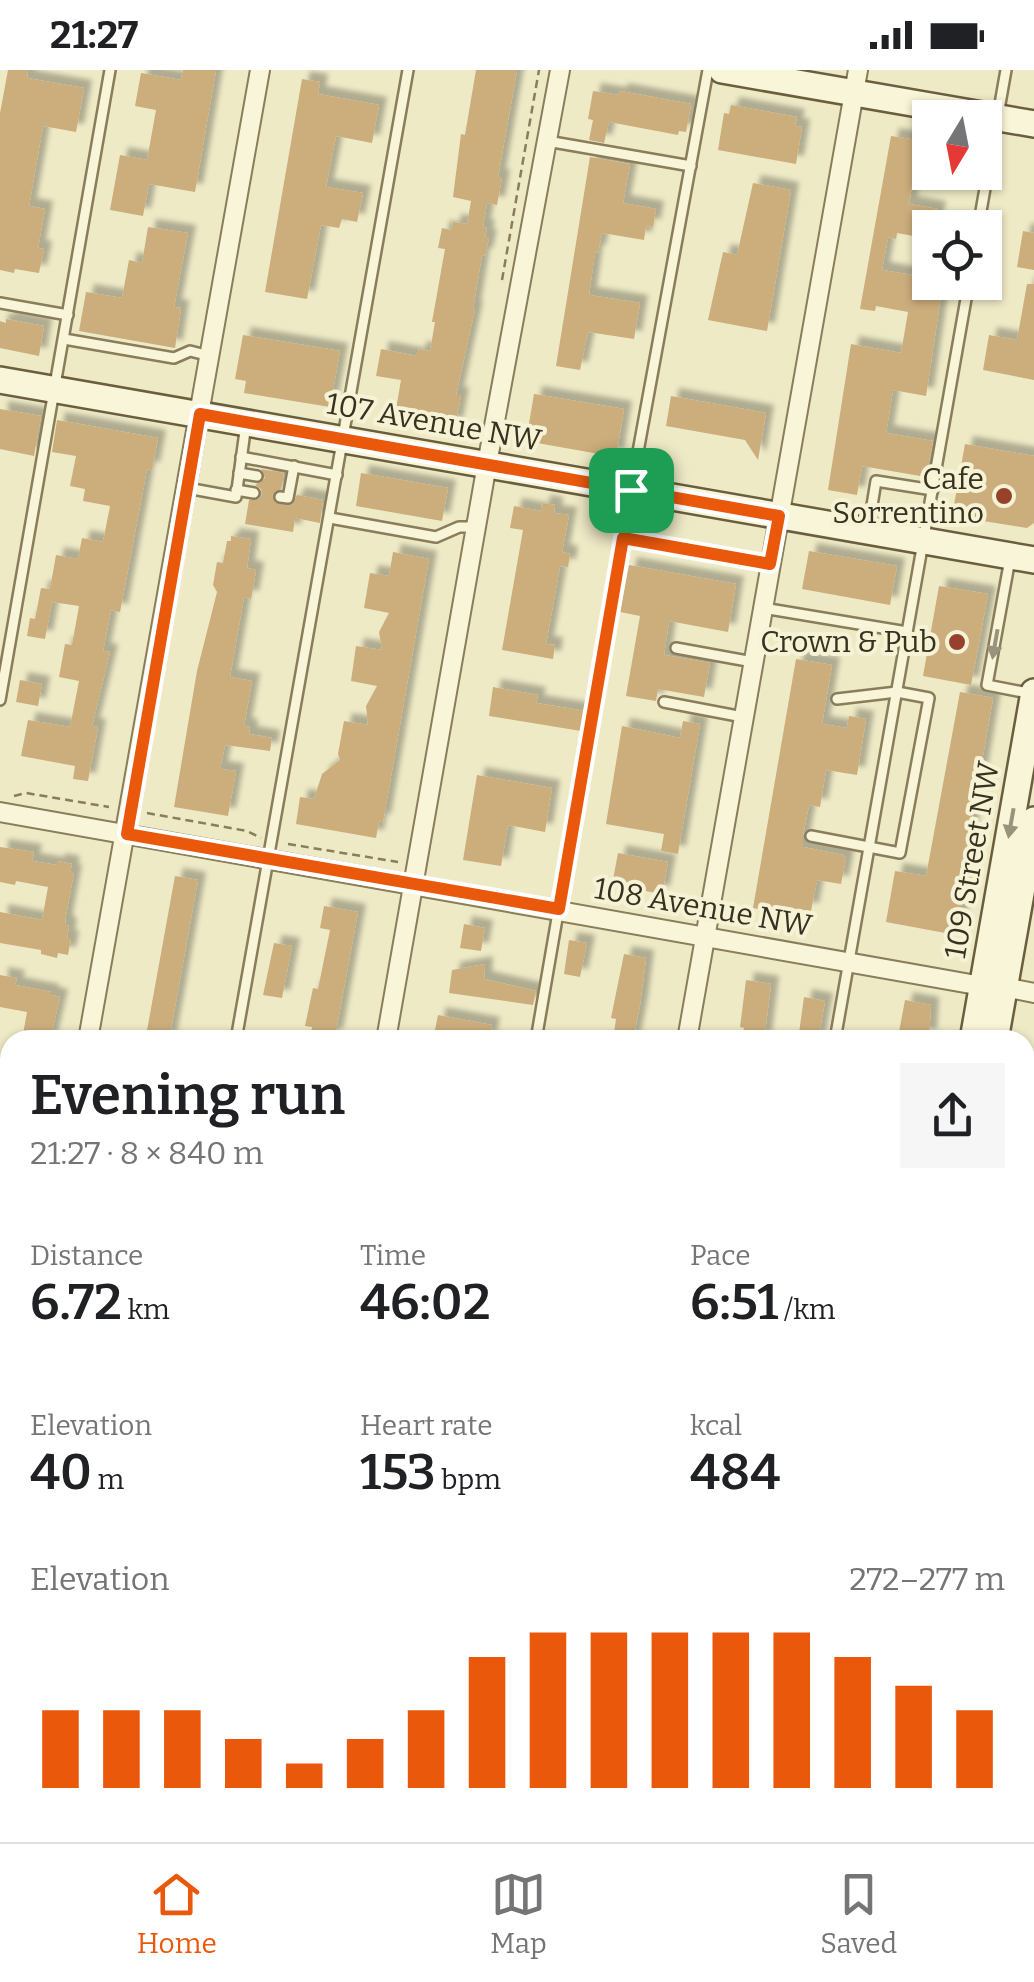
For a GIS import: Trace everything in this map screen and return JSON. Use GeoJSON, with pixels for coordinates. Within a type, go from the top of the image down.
{"type":"FeatureCollection","features":[{"type":"Feature","properties":{"kind":"main road"},"geometry":{"type":"LineString","coordinates":[[722,70],[856,82],[926,100]]}},
{"type":"Feature","properties":{"kind":"main road"},"geometry":{"type":"LineString","coordinates":[[1002,119],[1034,124]]}},
{"type":"Feature","properties":{"kind":"main road","name":"107 Avenue NW"},"geometry":{"type":"LineString","coordinates":[[0,380],[1022,558]]}},
{"type":"Feature","properties":{"kind":"main road","name":"109 Street NW"},"geometry":{"type":"LineString","coordinates":[[994,1030],[993,986],[1034,693]]}},
{"type":"Feature","properties":{"kind":"main road","name":"109 Street NW"},"geometry":{"type":"LineString","coordinates":[[977,1030],[993,986],[1034,820]]}},
{"type":"Feature","properties":{"kind":"street"},"geometry":{"type":"LineString","coordinates":[[90,1030],[260,70]]}},
{"type":"Feature","properties":{"kind":"street"},"geometry":{"type":"LineString","coordinates":[[388,1030],[560,70]]}},
{"type":"Feature","properties":{"kind":"street"},"geometry":{"type":"LineString","coordinates":[[689,1030],[856,82]]}},
{"type":"Feature","properties":{"kind":"street","name":"108 Avenue NW"},"geometry":{"type":"LineString","coordinates":[[0,812],[127,834],[271,850],[414,883],[1034,993]]}},
{"type":"Feature","properties":{"kind":"lane"},"geometry":{"type":"LineString","coordinates":[[0,700],[110,70]]}},
{"type":"Feature","properties":{"kind":"lane"},"geometry":{"type":"LineString","coordinates":[[238,1030],[408,70]]}},
{"type":"Feature","properties":{"kind":"lane"},"geometry":{"type":"LineString","coordinates":[[538,1030],[708,70]]}},
{"type":"Feature","properties":{"kind":"lane"},"geometry":{"type":"LineString","coordinates":[[1000,100],[1006,70]]}},
{"type":"Feature","properties":{"kind":"lane"},"geometry":{"type":"LineString","coordinates":[[547,140],[690,166]]}},
{"type":"Feature","properties":{"kind":"lane"},"geometry":{"type":"LineString","coordinates":[[837,1030],[966,300]]}},
{"type":"Feature","properties":{"kind":"lane"},"geometry":{"type":"LineString","coordinates":[[0,303],[68,315]]}},
{"type":"Feature","properties":{"kind":"lane"},"geometry":{"type":"LineString","coordinates":[[64,339],[174,358],[190,352],[210,356]]}},
{"type":"Feature","properties":{"kind":"lane"},"geometry":{"type":"LineString","coordinates":[[187,488],[236,497],[246,422]]}},
{"type":"Feature","properties":{"kind":"lane"},"geometry":{"type":"LineString","coordinates":[[241,457],[337,474]]}},
{"type":"Feature","properties":{"kind":"lane"},"geometry":{"type":"LineString","coordinates":[[280,497],[288,498],[287,481],[294,466]]}},
{"type":"Feature","properties":{"kind":"lane"},"geometry":{"type":"LineString","coordinates":[[238,473],[256,476]]}},
{"type":"Feature","properties":{"kind":"lane"},"geometry":{"type":"LineString","coordinates":[[868,531],[876,481],[933,490]]}},
{"type":"Feature","properties":{"kind":"lane"},"geometry":{"type":"LineString","coordinates":[[236,490],[254,493]]}},
{"type":"Feature","properties":{"kind":"lane"},"geometry":{"type":"LineString","coordinates":[[330,518],[436,537],[459,527],[476,527]]}},
{"type":"Feature","properties":{"kind":"lane"},"geometry":{"type":"LineString","coordinates":[[623,538],[770,564]]}},
{"type":"Feature","properties":{"kind":"lane"},"geometry":{"type":"LineString","coordinates":[[1022,558],[988,685],[1034,693]]}},
{"type":"Feature","properties":{"kind":"lane"},"geometry":{"type":"LineString","coordinates":[[763,608],[907,632]]}},
{"type":"Feature","properties":{"kind":"lane"},"geometry":{"type":"LineString","coordinates":[[676,648],[753,662]]}},
{"type":"Feature","properties":{"kind":"lane"},"geometry":{"type":"LineString","coordinates":[[811,836],[900,854],[929,698],[898,692],[838,699]]}},
{"type":"Feature","properties":{"kind":"lane"},"geometry":{"type":"LineString","coordinates":[[664,702],[743,717]]}},
{"type":"Feature","properties":{"kind":"path"},"geometry":{"type":"LineString","coordinates":[[12,796],[26,793],[247,831],[271,850],[400,862]]}},
{"type":"Feature","properties":{"kind":"building"},"geometry":{"type":"Polygon","coordinates":[[[8,70],[28,70],[27,78],[84,88],[76,132],[43,126],[29,206],[45,209],[38,248],[44,249],[39,273],[0,270],[0,113],[8,70]]]}},
{"type":"Feature","properties":{"kind":"building"},"geometry":{"type":"Polygon","coordinates":[[[183,70],[216,70],[195,192],[149,184],[143,216],[110,210],[120,155],[147,160],[156,110],[135,106],[141,73],[181,80],[183,70]]]}},
{"type":"Feature","properties":{"kind":"building"},"geometry":{"type":"Polygon","coordinates":[[[476,70],[517,70],[498,177],[502,177],[497,205],[487,203],[483,227],[487,228],[485,237],[489,237],[485,256],[482,255],[456,395],[461,395],[455,426],[395,415],[401,380],[376,376],[381,349],[417,356],[419,349],[430,351],[445,249],[438,248],[442,228],[452,230],[453,222],[467,224],[471,201],[453,197],[461,134],[465,135],[476,70]]]}},
{"type":"Feature","properties":{"kind":"building"},"geometry":{"type":"Polygon","coordinates":[[[302,79],[320,82],[318,94],[379,105],[372,143],[336,136],[326,187],[363,193],[357,222],[342,219],[339,228],[321,225],[307,299],[265,292],[302,79]]]}},
{"type":"Feature","properties":{"kind":"building"},"geometry":{"type":"Polygon","coordinates":[[[593,91],[619,95],[620,91],[691,104],[686,132],[679,131],[678,135],[609,122],[604,143],[589,140],[593,91]]]}},
{"type":"Feature","properties":{"kind":"building"},"geometry":{"type":"Polygon","coordinates":[[[731,105],[797,117],[795,126],[802,127],[796,164],[718,150],[724,113],[729,114],[731,105]]]}},
{"type":"Feature","properties":{"kind":"building"},"geometry":{"type":"Polygon","coordinates":[[[891,136],[912,139],[909,204],[938,210],[912,210],[912,236],[897,233],[896,239],[888,237],[882,270],[912,275],[912,300],[940,300],[926,396],[893,390],[886,433],[933,441],[926,477],[862,466],[857,495],[828,490],[851,344],[901,353],[908,312],[876,306],[875,311],[860,309],[891,136]]]}},
{"type":"Feature","properties":{"kind":"building"},"geometry":{"type":"Polygon","coordinates":[[[590,157],[630,164],[623,203],[656,209],[653,227],[646,226],[644,240],[602,233],[589,295],[640,303],[634,339],[588,332],[580,370],[556,366],[590,157]]]}},
{"type":"Feature","properties":{"kind":"building"},"geometry":{"type":"Polygon","coordinates":[[[753,183],[791,190],[767,331],[708,320],[723,252],[737,255],[753,183]]]}},
{"type":"Feature","properties":{"kind":"building"},"geometry":{"type":"Polygon","coordinates":[[[148,227],[188,233],[174,307],[181,308],[175,348],[79,331],[86,292],[122,298],[129,260],[142,263],[148,227]]]}},
{"type":"Feature","properties":{"kind":"building"},"geometry":{"type":"Polygon","coordinates":[[[1023,231],[1034,233],[1034,270],[1017,267],[1023,231]]]}},
{"type":"Feature","properties":{"kind":"building"},"geometry":{"type":"Polygon","coordinates":[[[1027,284],[1034,284],[1034,380],[983,370],[989,335],[1017,340],[1027,284]]]}},
{"type":"Feature","properties":{"kind":"building"},"geometry":{"type":"Polygon","coordinates":[[[6,319],[44,326],[39,356],[0,348],[0,321],[6,323],[6,319]]]}},
{"type":"Feature","properties":{"kind":"building"},"geometry":{"type":"Polygon","coordinates":[[[243,335],[340,351],[330,407],[244,393],[246,381],[235,379],[243,335]]]}},
{"type":"Feature","properties":{"kind":"building"},"geometry":{"type":"Polygon","coordinates":[[[534,394],[624,409],[616,457],[526,441],[534,394]]]}},
{"type":"Feature","properties":{"kind":"building"},"geometry":{"type":"Polygon","coordinates":[[[671,396],[766,413],[758,460],[745,440],[666,426],[671,396]]]}},
{"type":"Feature","properties":{"kind":"building"},"geometry":{"type":"Polygon","coordinates":[[[0,409],[41,416],[34,456],[0,449],[0,409]]]}},
{"type":"Feature","properties":{"kind":"building"},"geometry":{"type":"Polygon","coordinates":[[[57,420],[158,438],[152,470],[147,469],[120,612],[111,610],[103,651],[110,652],[92,726],[98,727],[88,781],[73,779],[75,766],[21,756],[28,720],[70,727],[79,681],[59,677],[65,644],[72,645],[79,606],[52,602],[45,639],[27,636],[30,618],[35,619],[41,588],[50,589],[56,555],[78,559],[82,538],[103,542],[110,506],[83,501],[85,489],[70,486],[76,456],[52,452],[57,420]]]}},
{"type":"Feature","properties":{"kind":"building"},"geometry":{"type":"Polygon","coordinates":[[[965,444],[1034,456],[1034,523],[1027,528],[952,516],[965,444]]]}},
{"type":"Feature","properties":{"kind":"building"},"geometry":{"type":"Polygon","coordinates":[[[261,469],[284,473],[281,489],[272,495],[276,504],[292,505],[297,495],[323,500],[320,523],[295,518],[293,532],[245,524],[249,500],[258,500],[262,495],[255,485],[265,478],[261,469]]]}},
{"type":"Feature","properties":{"kind":"building"},"geometry":{"type":"Polygon","coordinates":[[[361,473],[448,488],[442,521],[356,506],[361,473]]]}},
{"type":"Feature","properties":{"kind":"building"},"geometry":{"type":"Polygon","coordinates":[[[542,503],[555,505],[554,513],[569,515],[562,552],[570,554],[568,567],[560,566],[546,644],[555,645],[553,659],[502,650],[523,530],[510,528],[514,506],[541,511],[542,503]]]}},
{"type":"Feature","properties":{"kind":"building"},"geometry":{"type":"Polygon","coordinates":[[[231,536],[251,539],[247,568],[256,570],[251,599],[244,597],[230,677],[252,681],[244,726],[250,727],[249,734],[272,738],[270,751],[225,745],[220,769],[236,771],[228,816],[174,807],[197,671],[217,592],[213,585],[217,562],[223,563],[231,536]]]}},
{"type":"Feature","properties":{"kind":"building"},"geometry":{"type":"Polygon","coordinates":[[[809,551],[897,566],[890,605],[802,589],[809,551]]]}},
{"type":"Feature","properties":{"kind":"building"},"geometry":{"type":"Polygon","coordinates":[[[393,552],[429,559],[383,822],[379,821],[376,838],[296,824],[300,797],[314,799],[322,774],[340,760],[344,721],[368,725],[366,706],[377,686],[351,681],[356,646],[382,650],[379,632],[389,613],[364,608],[370,573],[389,576],[393,552]]]}},
{"type":"Feature","properties":{"kind":"building"},"geometry":{"type":"Polygon","coordinates":[[[629,565],[736,584],[728,632],[669,621],[664,655],[710,663],[704,697],[658,689],[656,701],[626,696],[640,616],[620,612],[629,565]]]}},
{"type":"Feature","properties":{"kind":"building"},"geometry":{"type":"Polygon","coordinates":[[[939,586],[988,594],[971,685],[923,676],[939,586]]]}},
{"type":"Feature","properties":{"kind":"building"},"geometry":{"type":"Polygon","coordinates":[[[796,659],[832,665],[822,724],[847,728],[849,716],[866,719],[857,775],[826,770],[820,807],[809,805],[803,835],[803,847],[846,858],[841,884],[817,880],[811,911],[790,908],[789,914],[753,908],[796,659]]]}},
{"type":"Feature","properties":{"kind":"building"},"geometry":{"type":"Polygon","coordinates":[[[20,680],[42,684],[38,706],[16,702],[20,680]]]}},
{"type":"Feature","properties":{"kind":"building"},"geometry":{"type":"Polygon","coordinates":[[[493,687],[538,695],[536,703],[585,711],[581,731],[489,716],[493,687]]]}},
{"type":"Feature","properties":{"kind":"building"},"geometry":{"type":"Polygon","coordinates":[[[960,692],[993,698],[961,882],[965,883],[956,935],[886,922],[895,871],[926,876],[960,692]]]}},
{"type":"Feature","properties":{"kind":"building"},"geometry":{"type":"Polygon","coordinates":[[[683,721],[700,724],[678,854],[661,851],[664,834],[606,824],[622,726],[680,738],[683,721]]]}},
{"type":"Feature","properties":{"kind":"building"},"geometry":{"type":"Polygon","coordinates":[[[477,775],[552,788],[545,832],[508,825],[501,866],[463,860],[477,775]]]}},
{"type":"Feature","properties":{"kind":"building"},"geometry":{"type":"Polygon","coordinates":[[[0,847],[34,852],[32,861],[72,864],[65,920],[69,926],[67,938],[71,938],[68,955],[58,953],[57,958],[41,954],[41,950],[0,943],[0,912],[42,920],[48,887],[0,882],[0,847]]]}},
{"type":"Feature","properties":{"kind":"building"},"geometry":{"type":"Polygon","coordinates":[[[618,853],[668,862],[662,894],[612,885],[618,853]]]}},
{"type":"Feature","properties":{"kind":"building"},"geometry":{"type":"Polygon","coordinates":[[[175,876],[198,880],[171,1030],[147,1030],[175,876]]]}},
{"type":"Feature","properties":{"kind":"building"},"geometry":{"type":"Polygon","coordinates":[[[324,906],[358,912],[336,1030],[312,1030],[305,1026],[313,988],[318,989],[330,930],[320,928],[324,906]]]}},
{"type":"Feature","properties":{"kind":"building"},"geometry":{"type":"Polygon","coordinates":[[[464,924],[485,928],[481,951],[460,948],[464,924]]]}},
{"type":"Feature","properties":{"kind":"building"},"geometry":{"type":"Polygon","coordinates":[[[569,940],[587,943],[580,977],[564,974],[569,940]]]}},
{"type":"Feature","properties":{"kind":"building"},"geometry":{"type":"Polygon","coordinates":[[[274,943],[292,946],[282,998],[263,995],[274,943]]]}},
{"type":"Feature","properties":{"kind":"building"},"geometry":{"type":"Polygon","coordinates":[[[624,954],[646,958],[635,1030],[614,1030],[616,1019],[611,1018],[624,954]]]}},
{"type":"Feature","properties":{"kind":"building"},"geometry":{"type":"Polygon","coordinates":[[[485,964],[484,979],[536,991],[533,1005],[449,993],[452,970],[485,964]]]}},
{"type":"Feature","properties":{"kind":"building"},"geometry":{"type":"Polygon","coordinates":[[[0,975],[17,978],[15,985],[60,997],[52,1030],[24,1030],[27,1012],[0,1007],[0,975]]]}},
{"type":"Feature","properties":{"kind":"building"},"geometry":{"type":"Polygon","coordinates":[[[746,980],[771,984],[765,1030],[740,1027],[746,980]]]}},
{"type":"Feature","properties":{"kind":"building"},"geometry":{"type":"Polygon","coordinates":[[[804,997],[825,1001],[820,1030],[799,1030],[804,997]]]}},
{"type":"Feature","properties":{"kind":"building"},"geometry":{"type":"Polygon","coordinates":[[[905,1000],[931,1005],[929,1030],[899,1030],[905,1000]]]}},
{"type":"Feature","properties":{"kind":"building"},"geometry":{"type":"Polygon","coordinates":[[[438,1015],[492,1025],[491,1030],[435,1030],[438,1015]]]}},
{"type":"Feature","properties":{"kind":"place","name":"Cafe Sorrentino"},"geometry":{"type":"Point","coordinates":[1004,496]}},
{"type":"Feature","properties":{"kind":"place","name":"Crown & Pub"},"geometry":{"type":"Point","coordinates":[957,642]}},
{"type":"Feature","properties":{"kind":"route"},"geometry":{"type":"LineString","coordinates":[[200,414],[631,490],[779,516],[770,564],[623,538],[559,909],[127,834],[200,414]]}}]}
